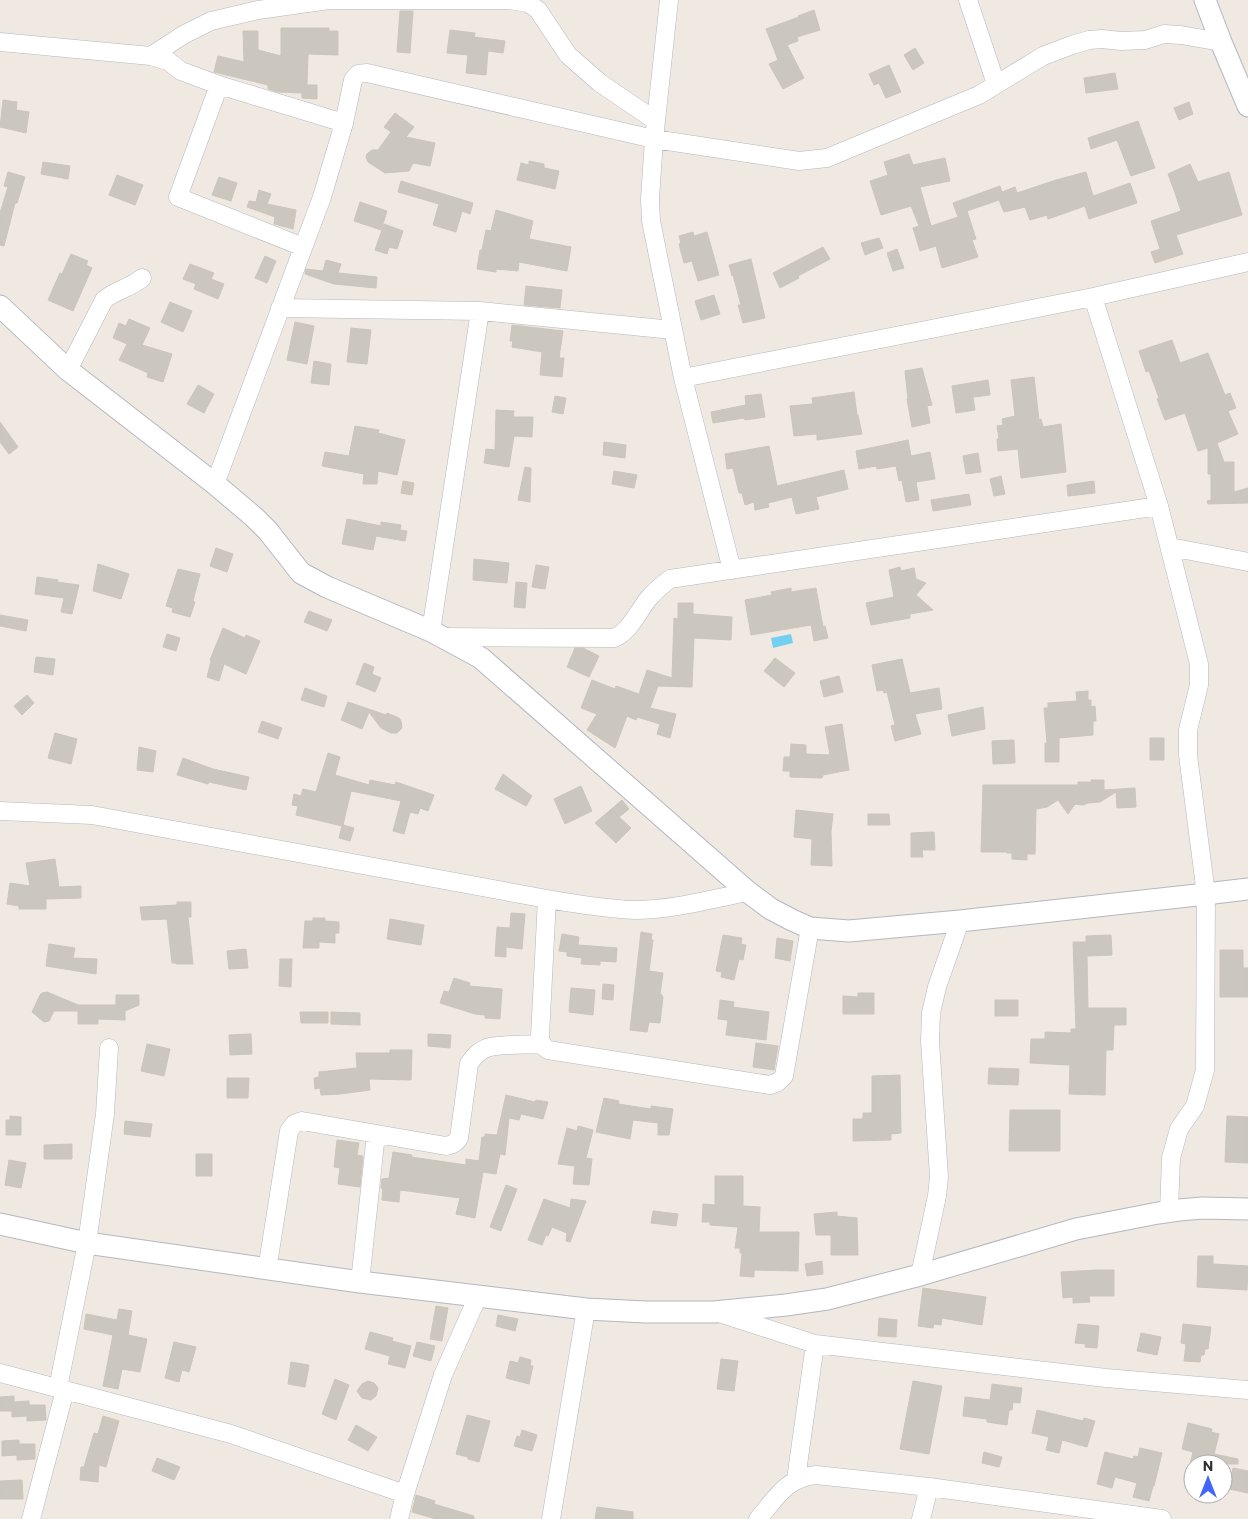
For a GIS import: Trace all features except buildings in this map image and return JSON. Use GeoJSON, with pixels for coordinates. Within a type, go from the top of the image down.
{"type":"FeatureCollection","features":[{"type":"Feature","properties":{"kind":"street"},"geometry":{"type":"LineString","coordinates":[[151,56],[183,35],[211,21],[258,10],[329,0],[510,0],[528,3],[538,10],[568,55],[655,130]]}},
{"type":"Feature","properties":{"kind":"street"},"geometry":{"type":"LineString","coordinates":[[669,0],[655,130],[650,199],[651,221],[683,378],[732,570]]}},
{"type":"Feature","properties":{"kind":"street"},"geometry":{"type":"LineString","coordinates":[[968,0],[996,84]]}},
{"type":"Feature","properties":{"kind":"street"},"geometry":{"type":"LineString","coordinates":[[1206,0],[1221,42],[1248,106]]}},
{"type":"Feature","properties":{"kind":"street"},"geometry":{"type":"LineString","coordinates":[[215,484],[322,197],[344,123],[353,80],[358,74],[366,73],[655,130],[799,161],[827,158],[979,95],[1043,56],[1072,45],[1102,39],[1121,41],[1144,40],[1164,34],[1221,42]]}},
{"type":"Feature","properties":{"kind":"street"},"geometry":{"type":"LineString","coordinates":[[0,42],[151,56],[168,62],[181,71],[219,85],[344,123]]}},
{"type":"Feature","properties":{"kind":"street"},"geometry":{"type":"LineString","coordinates":[[219,85],[178,197],[303,247]]}},
{"type":"Feature","properties":{"kind":"street"},"geometry":{"type":"LineString","coordinates":[[683,378],[1093,297],[1248,262]]}},
{"type":"Feature","properties":{"kind":"street"},"geometry":{"type":"LineString","coordinates":[[68,370],[104,300],[109,295],[142,278]]}},
{"type":"Feature","properties":{"kind":"street"},"geometry":{"type":"LineString","coordinates":[[1093,297],[1159,506],[1199,664],[1199,684],[1188,730],[1188,755],[1206,894],[1205,1070],[1195,1106],[1179,1129],[1171,1158],[1169,1211]]}},
{"type":"Feature","properties":{"kind":"street"},"geometry":{"type":"LineString","coordinates":[[0,306],[68,370],[215,484],[254,517],[268,531],[301,573],[326,587],[437,634],[480,658],[748,892],[771,909],[792,920],[810,928],[849,931],[960,921],[1248,888]]}},
{"type":"Feature","properties":{"kind":"street"},"geometry":{"type":"LineString","coordinates":[[280,308],[480,311],[673,330]]}},
{"type":"Feature","properties":{"kind":"street"},"geometry":{"type":"LineString","coordinates":[[437,634],[480,311]]}},
{"type":"Feature","properties":{"kind":"street"},"geometry":{"type":"LineString","coordinates":[[437,634],[614,638],[625,631],[648,599],[670,579],[1159,506]]}},
{"type":"Feature","properties":{"kind":"street"},"geometry":{"type":"LineString","coordinates":[[1170,547],[1248,562]]}},
{"type":"Feature","properties":{"kind":"street"},"geometry":{"type":"LineString","coordinates":[[0,811],[92,815],[603,908],[636,910],[667,908],[748,892]]}},
{"type":"Feature","properties":{"kind":"street"},"geometry":{"type":"LineString","coordinates":[[547,899],[540,1036],[542,1044],[548,1050],[770,1085],[778,1082],[784,1076],[810,928]]}},
{"type":"Feature","properties":{"kind":"street"},"geometry":{"type":"LineString","coordinates":[[920,1275],[937,1196],[939,1177],[930,1041],[931,1014],[936,987],[960,921]]}},
{"type":"Feature","properties":{"kind":"street"},"geometry":{"type":"LineString","coordinates":[[268,1270],[289,1130],[294,1124],[302,1121],[446,1146],[454,1144],[459,1138],[469,1064],[473,1058],[490,1047],[542,1044]]}},
{"type":"Feature","properties":{"kind":"street"},"geometry":{"type":"LineString","coordinates":[[31,1519],[62,1389],[87,1243],[105,1114],[109,1048]]}},
{"type":"Feature","properties":{"kind":"street"},"geometry":{"type":"LineString","coordinates":[[360,1282],[376,1134]]}},
{"type":"Feature","properties":{"kind":"street"},"geometry":{"type":"LineString","coordinates":[[0,1224],[87,1243],[360,1282],[586,1309],[646,1312],[714,1312],[807,1303],[827,1299],[920,1275],[1076,1230],[1169,1211],[1202,1208],[1248,1209]]}},
{"type":"Feature","properties":{"kind":"street"},"geometry":{"type":"LineString","coordinates":[[399,1519],[405,1494],[443,1375],[478,1296]]}},
{"type":"Feature","properties":{"kind":"street"},"geometry":{"type":"LineString","coordinates":[[551,1519],[586,1309]]}},
{"type":"Feature","properties":{"kind":"street"},"geometry":{"type":"LineString","coordinates":[[714,1312],[815,1344],[1106,1378],[1248,1390]]}},
{"type":"Feature","properties":{"kind":"street"},"geometry":{"type":"LineString","coordinates":[[796,1479],[815,1344]]}},
{"type":"Feature","properties":{"kind":"street"},"geometry":{"type":"LineString","coordinates":[[0,1373],[231,1434],[405,1494]]}},
{"type":"Feature","properties":{"kind":"street"},"geometry":{"type":"LineString","coordinates":[[758,1519],[788,1484],[805,1476],[816,1475],[929,1487],[1162,1519]]}},
{"type":"Feature","properties":{"kind":"street"},"geometry":{"type":"LineString","coordinates":[[921,1519],[929,1487]]}},
{"type":"Feature","properties":{"kind":"water"},"geometry":{"type":"Polygon","coordinates":[[[791,634],[793,643],[773,648],[771,638],[791,634]]]}}]}
